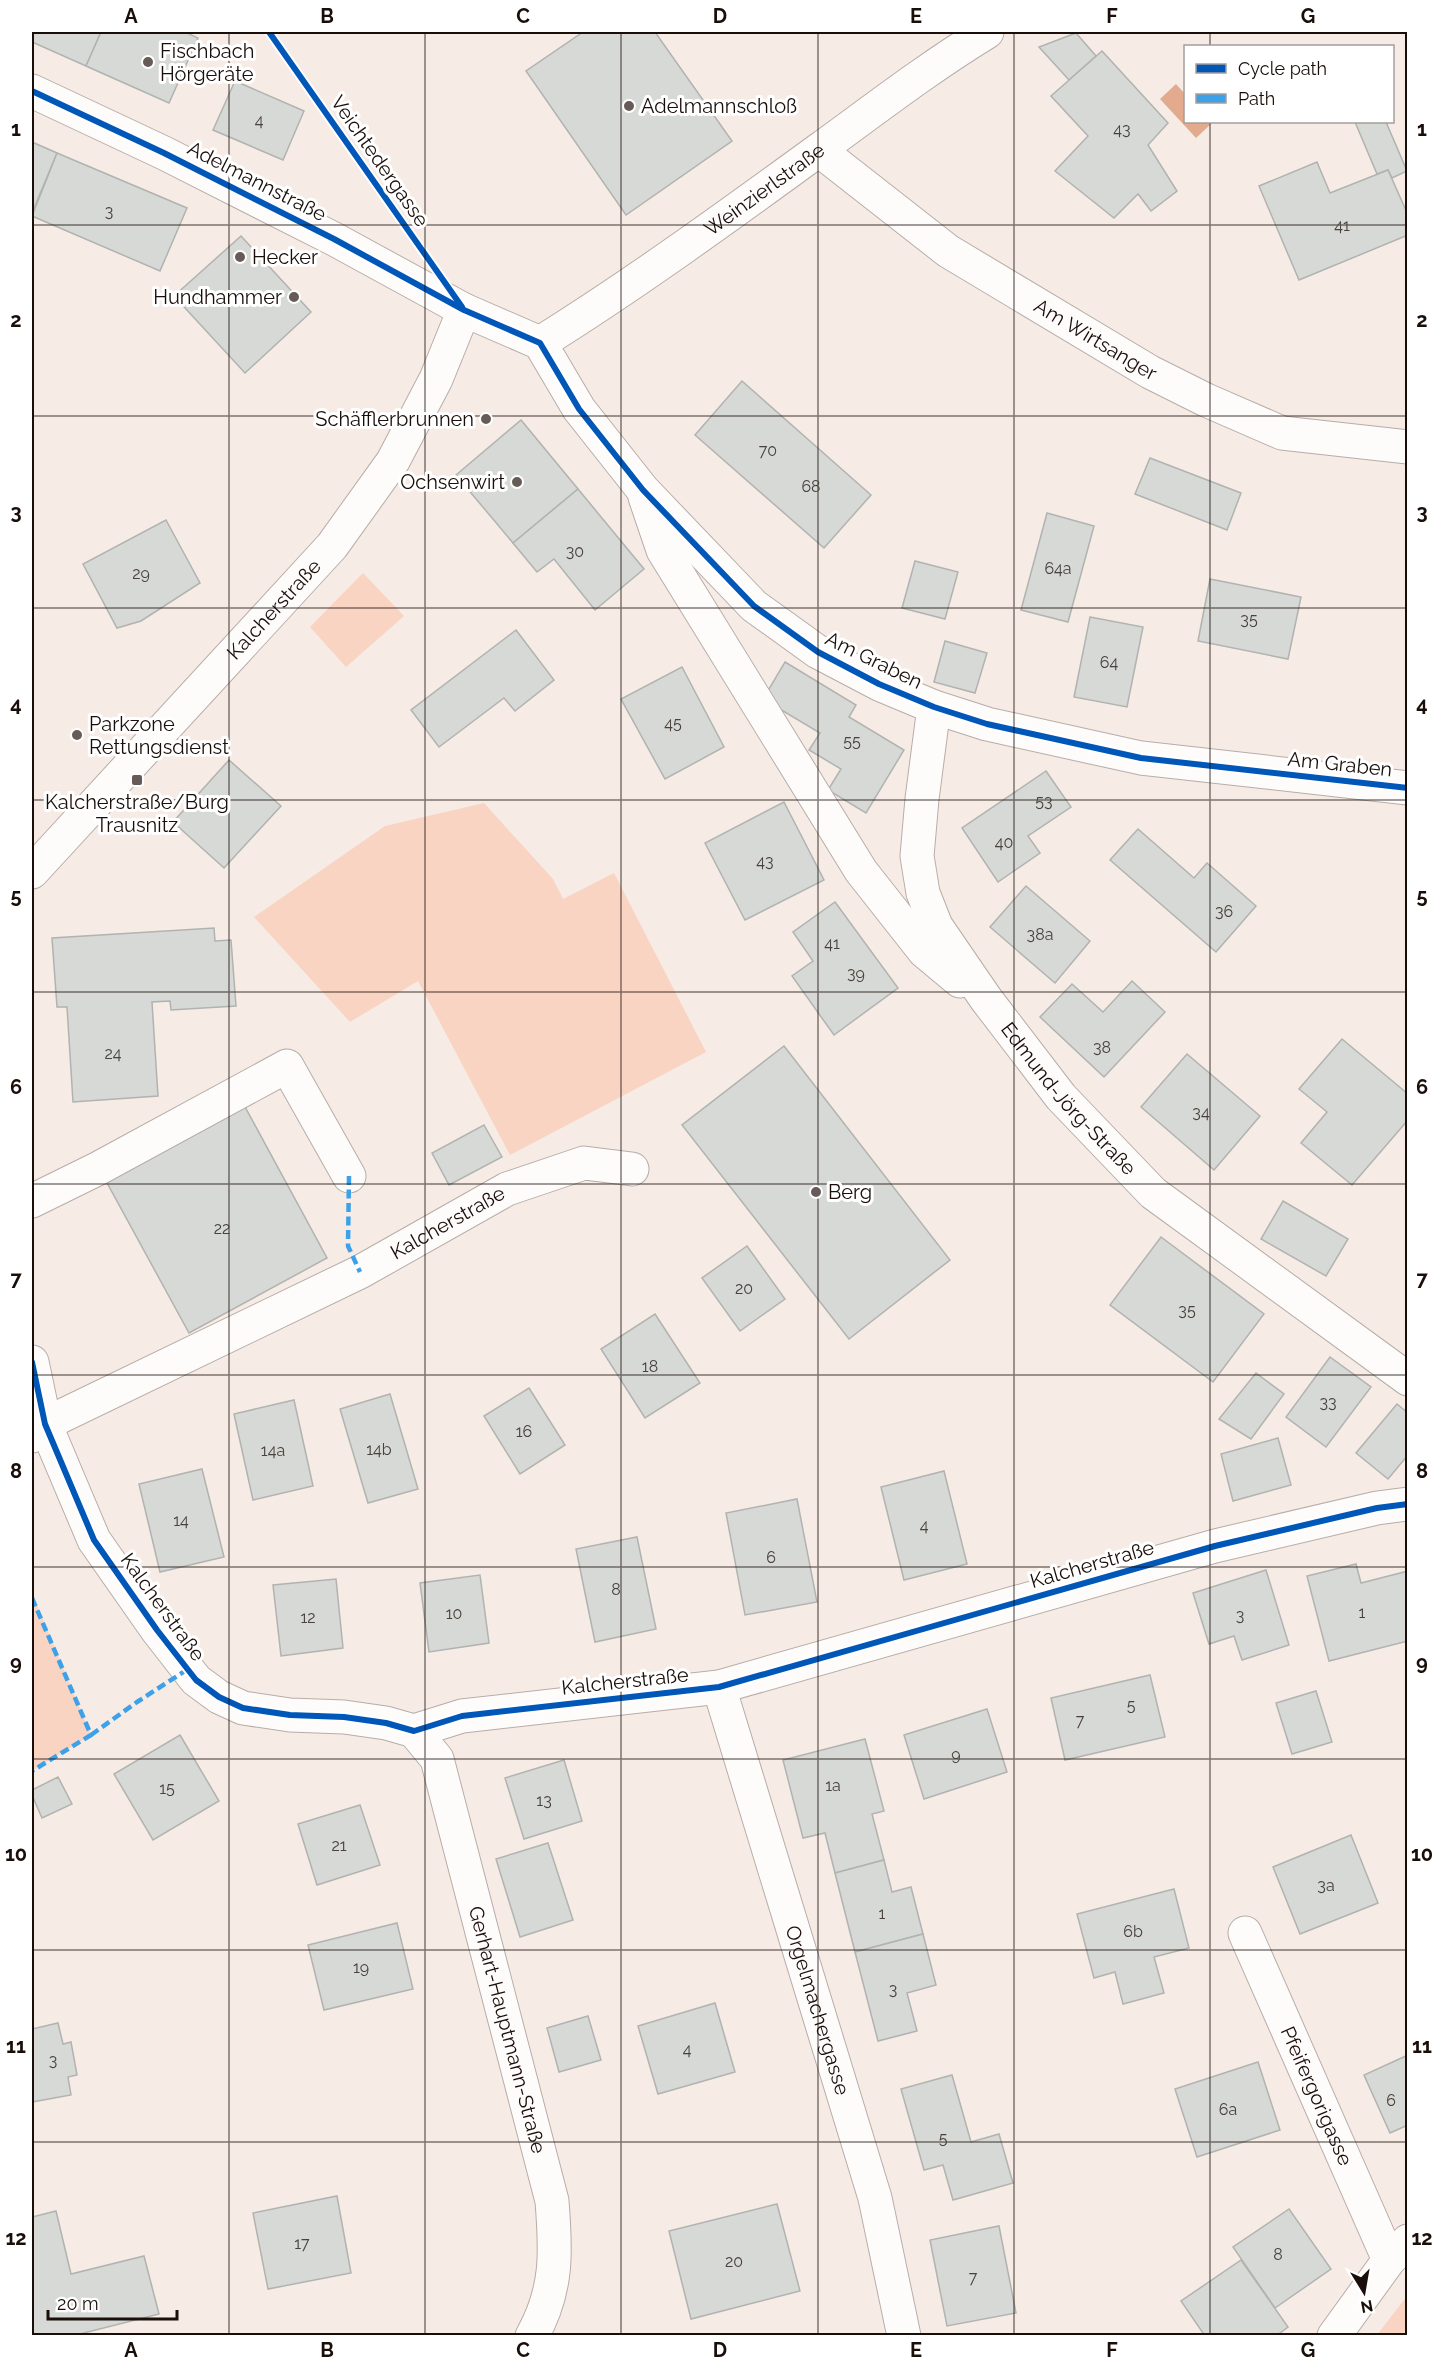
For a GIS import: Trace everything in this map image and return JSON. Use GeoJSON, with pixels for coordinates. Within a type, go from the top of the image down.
{"type":"FeatureCollection","features":[{"type":"Feature","properties":{"kind":"street","name":"Weinzierlstraße"},"geometry":{"type":"LineString","coordinates":[[540,343],[608,300],[819,150],[931,66],[987,32]]}},
{"type":"Feature","properties":{"kind":"street","name":"Adelmannstraße"},"geometry":{"type":"LineString","coordinates":[[32,91],[206,174],[464,309]]}},
{"type":"Feature","properties":{"kind":"street","name":"Am Wirtsanger"},"geometry":{"type":"LineString","coordinates":[[819,150],[948,251],[1150,372],[1206,400],[1282,432],[1407,447]]}},
{"type":"Feature","properties":{"kind":"street"},"geometry":{"type":"LineString","coordinates":[[464,309],[540,343]]}},
{"type":"Feature","properties":{"kind":"street","name":"Kalcherstraße"},"geometry":{"type":"LineString","coordinates":[[32,872],[332,546],[393,461],[436,379],[464,309]]}},
{"type":"Feature","properties":{"kind":"street","name":"Am Graben"},"geometry":{"type":"LineString","coordinates":[[540,343],[579,409],[643,490],[754,606],[818,652],[879,684],[934,707],[987,724],[1141,758],[1407,788]]}},
{"type":"Feature","properties":{"kind":"street"},"geometry":{"type":"LineString","coordinates":[[643,490],[663,550],[861,871],[924,951],[986,999]]}},
{"type":"Feature","properties":{"kind":"street","name":"Edmund-Jörg-Straße"},"geometry":{"type":"LineString","coordinates":[[934,707],[917,856],[923,893],[936,926],[986,999],[1061,1097],[1153,1193],[1407,1379]]}},
{"type":"Feature","properties":{"kind":"street"},"geometry":{"type":"LineString","coordinates":[[32,1201],[99,1168],[287,1066],[349,1176]]}},
{"type":"Feature","properties":{"kind":"street","name":"Kalcherstraße"},"geometry":{"type":"LineString","coordinates":[[38,1430],[360,1272],[507,1189],[584,1163],[632,1169]]}},
{"type":"Feature","properties":{"kind":"street","name":"Kalcherstraße"},"geometry":{"type":"LineString","coordinates":[[32,1362],[38,1430],[94,1540],[157,1630],[196,1680],[219,1697],[243,1708],[290,1715],[344,1717],[386,1723],[414,1731],[462,1716],[719,1687],[1215,1546],[1377,1508],[1407,1504]]}},
{"type":"Feature","properties":{"kind":"street","name":"Orgelmachergasse"},"geometry":{"type":"LineString","coordinates":[[719,1687],[875,2198],[904,2336]]}},
{"type":"Feature","properties":{"kind":"street","name":"Gerhart-Hauptmann-Straße"},"geometry":{"type":"LineString","coordinates":[[414,1731],[437,1759],[552,2201],[556,2266],[548,2302],[532,2336]]}},
{"type":"Feature","properties":{"kind":"street","name":"Pfeifergorigasse"},"geometry":{"type":"LineString","coordinates":[[1245,1933],[1398,2250],[1334,2336]]}},
{"type":"Feature","properties":{"kind":"shaded area"},"geometry":{"type":"Polygon","coordinates":[[[1176,84],[1184,93],[1184,123],[1212,123],[1196,138],[1160,99],[1176,84]]]}},
{"type":"Feature","properties":{"kind":"shaded area"},"geometry":{"type":"Polygon","coordinates":[[[363,573],[404,616],[346,667],[310,627],[363,573]]]}},
{"type":"Feature","properties":{"kind":"shaded area"},"geometry":{"type":"Polygon","coordinates":[[[484,803],[553,879],[563,899],[614,873],[706,1052],[510,1155],[418,981],[350,1022],[254,917],[385,826],[484,803]]]}},
{"type":"Feature","properties":{"kind":"shaded area"},"geometry":{"type":"Polygon","coordinates":[[[32,1593],[91,1735],[32,1771],[32,1593]]]}},
{"type":"Feature","properties":{"kind":"shaded area"},"geometry":{"type":"Polygon","coordinates":[[[1407,2296],[1407,2335],[1377,2335],[1407,2296]]]}},
{"type":"Feature","properties":{"kind":"building"},"geometry":{"type":"Polygon","coordinates":[[[32,32],[101,32],[86,66],[32,42],[32,32]]]}},
{"type":"Feature","properties":{"kind":"building"},"geometry":{"type":"Polygon","coordinates":[[[101,32],[185,32],[198,38],[169,103],[86,66],[101,32]]]}},
{"type":"Feature","properties":{"kind":"building","name":"Adelmannschloß"},"geometry":{"type":"Polygon","coordinates":[[[583,32],[655,32],[732,141],[626,215],[526,71],[583,32]]]}},
{"type":"Feature","properties":{"kind":"building"},"geometry":{"type":"Polygon","coordinates":[[[1076,33],[1096,56],[1069,80],[1039,47],[1076,33]]]}},
{"type":"Feature","properties":{"kind":"building"},"geometry":{"type":"Polygon","coordinates":[[[1102,51],[1168,123],[1148,145],[1177,191],[1151,211],[1138,194],[1114,218],[1055,171],[1088,136],[1051,96],[1102,51]]]}},
{"type":"Feature","properties":{"kind":"building"},"geometry":{"type":"Polygon","coordinates":[[[235,81],[304,111],[283,160],[213,130],[235,81]]]}},
{"type":"Feature","properties":{"kind":"building"},"geometry":{"type":"Polygon","coordinates":[[[1355,123],[1386,123],[1407,171],[1392,178],[1388,170],[1377,174],[1355,123]]]}},
{"type":"Feature","properties":{"kind":"building"},"geometry":{"type":"Polygon","coordinates":[[[32,142],[57,153],[32,213],[32,142]]]}},
{"type":"Feature","properties":{"kind":"building"},"geometry":{"type":"Polygon","coordinates":[[[57,153],[187,208],[160,271],[32,216],[57,153]]]}},
{"type":"Feature","properties":{"kind":"building"},"geometry":{"type":"Polygon","coordinates":[[[1317,162],[1330,193],[1388,170],[1408,215],[1408,235],[1299,280],[1259,186],[1317,162]]]}},
{"type":"Feature","properties":{"kind":"building"},"geometry":{"type":"Polygon","coordinates":[[[241,236],[311,312],[245,373],[174,296],[241,236]]]}},
{"type":"Feature","properties":{"kind":"building"},"geometry":{"type":"Polygon","coordinates":[[[742,381],[871,495],[824,548],[695,435],[742,381]]]}},
{"type":"Feature","properties":{"kind":"building","name":"Ochsenwirt"},"geometry":{"type":"Polygon","coordinates":[[[521,420],[578,489],[513,543],[456,475],[521,420]]]}},
{"type":"Feature","properties":{"kind":"building"},"geometry":{"type":"Polygon","coordinates":[[[1150,458],[1241,493],[1227,530],[1135,494],[1150,458]]]}},
{"type":"Feature","properties":{"kind":"building"},"geometry":{"type":"Polygon","coordinates":[[[578,489],[644,569],[595,610],[554,559],[537,572],[513,543],[578,489]]]}},
{"type":"Feature","properties":{"kind":"building"},"geometry":{"type":"Polygon","coordinates":[[[1047,513],[1094,526],[1068,622],[1021,610],[1047,513]]]}},
{"type":"Feature","properties":{"kind":"building"},"geometry":{"type":"Polygon","coordinates":[[[166,520],[200,583],[141,621],[117,628],[83,564],[166,520]]]}},
{"type":"Feature","properties":{"kind":"building"},"geometry":{"type":"Polygon","coordinates":[[[915,561],[958,572],[945,619],[902,608],[915,561]]]}},
{"type":"Feature","properties":{"kind":"building"},"geometry":{"type":"Polygon","coordinates":[[[1210,579],[1301,597],[1288,659],[1198,641],[1210,579]]]}},
{"type":"Feature","properties":{"kind":"building"},"geometry":{"type":"Polygon","coordinates":[[[1090,617],[1143,627],[1127,707],[1074,697],[1090,617]]]}},
{"type":"Feature","properties":{"kind":"building"},"geometry":{"type":"Polygon","coordinates":[[[516,630],[554,680],[515,711],[504,698],[439,747],[411,710],[516,630]]]}},
{"type":"Feature","properties":{"kind":"building"},"geometry":{"type":"Polygon","coordinates":[[[945,641],[987,653],[975,693],[934,682],[945,641]]]}},
{"type":"Feature","properties":{"kind":"building"},"geometry":{"type":"Polygon","coordinates":[[[785,662],[856,705],[849,717],[904,750],[866,813],[828,790],[841,769],[809,750],[820,733],[763,699],[785,662]]]}},
{"type":"Feature","properties":{"kind":"building"},"geometry":{"type":"Polygon","coordinates":[[[682,667],[724,747],[665,779],[621,699],[682,667]]]}},
{"type":"Feature","properties":{"kind":"building"},"geometry":{"type":"Polygon","coordinates":[[[229,760],[281,806],[224,868],[173,822],[229,760]]]}},
{"type":"Feature","properties":{"kind":"building"},"geometry":{"type":"Polygon","coordinates":[[[1046,771],[1071,807],[1028,836],[1040,853],[998,882],[962,828],[1046,771]]]}},
{"type":"Feature","properties":{"kind":"building"},"geometry":{"type":"Polygon","coordinates":[[[784,802],[824,880],[745,920],[705,843],[784,802]]]}},
{"type":"Feature","properties":{"kind":"building"},"geometry":{"type":"Polygon","coordinates":[[[1138,829],[1194,878],[1207,863],[1256,906],[1216,952],[1110,860],[1138,829]]]}},
{"type":"Feature","properties":{"kind":"building"},"geometry":{"type":"Polygon","coordinates":[[[1026,886],[1090,941],[1055,983],[990,927],[1026,886]]]}},
{"type":"Feature","properties":{"kind":"building"},"geometry":{"type":"Polygon","coordinates":[[[835,902],[898,988],[834,1035],[792,976],[813,961],[793,932],[835,902]]]}},
{"type":"Feature","properties":{"kind":"building"},"geometry":{"type":"Polygon","coordinates":[[[214,928],[215,941],[231,940],[236,1006],[171,1010],[170,1001],[152,1002],[158,1096],[73,1102],[67,1007],[57,1007],[52,938],[214,928]]]}},
{"type":"Feature","properties":{"kind":"building"},"geometry":{"type":"Polygon","coordinates":[[[1132,981],[1165,1012],[1104,1077],[1040,1017],[1072,984],[1103,1012],[1132,981]]]}},
{"type":"Feature","properties":{"kind":"building"},"geometry":{"type":"Polygon","coordinates":[[[1342,1039],[1408,1094],[1408,1120],[1352,1185],[1301,1143],[1327,1112],[1299,1089],[1342,1039]]]}},
{"type":"Feature","properties":{"kind":"building","name":"Berg"},"geometry":{"type":"Polygon","coordinates":[[[784,1046],[950,1260],[849,1339],[682,1125],[784,1046]]]}},
{"type":"Feature","properties":{"kind":"building"},"geometry":{"type":"Polygon","coordinates":[[[1187,1054],[1260,1116],[1214,1170],[1141,1107],[1187,1054]]]}},
{"type":"Feature","properties":{"kind":"building"},"geometry":{"type":"Polygon","coordinates":[[[244,1105],[327,1258],[189,1333],[106,1181],[244,1105]]]}},
{"type":"Feature","properties":{"kind":"building"},"geometry":{"type":"Polygon","coordinates":[[[484,1125],[502,1157],[449,1185],[432,1153],[484,1125]]]}},
{"type":"Feature","properties":{"kind":"building"},"geometry":{"type":"Polygon","coordinates":[[[1283,1201],[1348,1239],[1326,1276],[1261,1239],[1283,1201]]]}},
{"type":"Feature","properties":{"kind":"building"},"geometry":{"type":"Polygon","coordinates":[[[1161,1237],[1264,1314],[1213,1382],[1110,1305],[1161,1237]]]}},
{"type":"Feature","properties":{"kind":"building"},"geometry":{"type":"Polygon","coordinates":[[[747,1246],[785,1299],[740,1331],[702,1278],[747,1246]]]}},
{"type":"Feature","properties":{"kind":"building"},"geometry":{"type":"Polygon","coordinates":[[[655,1314],[700,1383],[645,1418],[601,1349],[655,1314]]]}},
{"type":"Feature","properties":{"kind":"building"},"geometry":{"type":"Polygon","coordinates":[[[1330,1357],[1371,1387],[1326,1447],[1286,1417],[1330,1357]]]}},
{"type":"Feature","properties":{"kind":"building"},"geometry":{"type":"Polygon","coordinates":[[[1256,1373],[1284,1394],[1251,1439],[1219,1419],[1256,1373]]]}},
{"type":"Feature","properties":{"kind":"building"},"geometry":{"type":"Polygon","coordinates":[[[529,1388],[565,1445],[520,1474],[484,1416],[529,1388]]]}},
{"type":"Feature","properties":{"kind":"building"},"geometry":{"type":"Polygon","coordinates":[[[390,1394],[418,1489],[368,1503],[340,1409],[390,1394]]]}},
{"type":"Feature","properties":{"kind":"building"},"geometry":{"type":"Polygon","coordinates":[[[294,1400],[313,1486],[253,1500],[234,1414],[294,1400]]]}},
{"type":"Feature","properties":{"kind":"building"},"geometry":{"type":"Polygon","coordinates":[[[1397,1404],[1408,1413],[1408,1455],[1388,1479],[1356,1453],[1397,1404]]]}},
{"type":"Feature","properties":{"kind":"building"},"geometry":{"type":"Polygon","coordinates":[[[1278,1438],[1291,1485],[1233,1501],[1221,1454],[1278,1438]]]}},
{"type":"Feature","properties":{"kind":"building"},"geometry":{"type":"Polygon","coordinates":[[[202,1469],[224,1557],[160,1572],[139,1484],[202,1469]]]}},
{"type":"Feature","properties":{"kind":"building"},"geometry":{"type":"Polygon","coordinates":[[[944,1471],[967,1564],[904,1580],[881,1487],[944,1471]]]}},
{"type":"Feature","properties":{"kind":"building"},"geometry":{"type":"Polygon","coordinates":[[[797,1499],[817,1602],[745,1615],[726,1513],[797,1499]]]}},
{"type":"Feature","properties":{"kind":"building"},"geometry":{"type":"Polygon","coordinates":[[[637,1537],[656,1629],[595,1642],[576,1549],[637,1537]]]}},
{"type":"Feature","properties":{"kind":"building"},"geometry":{"type":"Polygon","coordinates":[[[1356,1564],[1361,1583],[1408,1571],[1408,1641],[1329,1661],[1307,1576],[1356,1564]]]}},
{"type":"Feature","properties":{"kind":"building"},"geometry":{"type":"Polygon","coordinates":[[[1266,1570],[1289,1645],[1242,1660],[1234,1636],[1209,1644],[1193,1593],[1266,1570]]]}},
{"type":"Feature","properties":{"kind":"building"},"geometry":{"type":"Polygon","coordinates":[[[480,1575],[489,1643],[429,1652],[420,1583],[480,1575]]]}},
{"type":"Feature","properties":{"kind":"building"},"geometry":{"type":"Polygon","coordinates":[[[336,1579],[343,1648],[281,1656],[273,1585],[336,1579]]]}},
{"type":"Feature","properties":{"kind":"building"},"geometry":{"type":"Polygon","coordinates":[[[1150,1675],[1165,1737],[1065,1760],[1051,1698],[1150,1675]]]}},
{"type":"Feature","properties":{"kind":"building"},"geometry":{"type":"Polygon","coordinates":[[[1316,1691],[1332,1742],[1292,1754],[1276,1703],[1316,1691]]]}},
{"type":"Feature","properties":{"kind":"building"},"geometry":{"type":"Polygon","coordinates":[[[987,1709],[1007,1772],[924,1799],[904,1735],[987,1709]]]}},
{"type":"Feature","properties":{"kind":"building"},"geometry":{"type":"Polygon","coordinates":[[[180,1735],[219,1801],[153,1840],[114,1774],[180,1735]]]}},
{"type":"Feature","properties":{"kind":"building"},"geometry":{"type":"Polygon","coordinates":[[[865,1739],[884,1811],[872,1814],[884,1860],[835,1873],[825,1833],[803,1838],[783,1760],[865,1739]]]}},
{"type":"Feature","properties":{"kind":"building"},"geometry":{"type":"Polygon","coordinates":[[[564,1760],[582,1821],[524,1839],[505,1778],[564,1760]]]}},
{"type":"Feature","properties":{"kind":"building"},"geometry":{"type":"Polygon","coordinates":[[[58,1777],[72,1804],[42,1818],[32,1790],[58,1777]]]}},
{"type":"Feature","properties":{"kind":"building"},"geometry":{"type":"Polygon","coordinates":[[[360,1805],[380,1865],[317,1885],[298,1824],[360,1805]]]}},
{"type":"Feature","properties":{"kind":"building"},"geometry":{"type":"Polygon","coordinates":[[[1351,1835],[1378,1903],[1300,1934],[1273,1867],[1351,1835]]]}},
{"type":"Feature","properties":{"kind":"building"},"geometry":{"type":"Polygon","coordinates":[[[548,1843],[573,1920],[520,1937],[496,1859],[548,1843]]]}},
{"type":"Feature","properties":{"kind":"building"},"geometry":{"type":"Polygon","coordinates":[[[884,1860],[892,1892],[911,1887],[923,1934],[855,1952],[835,1873],[884,1860]]]}},
{"type":"Feature","properties":{"kind":"building"},"geometry":{"type":"Polygon","coordinates":[[[1174,1889],[1189,1948],[1154,1957],[1164,1993],[1123,2004],[1115,1972],[1094,1978],[1077,1914],[1174,1889]]]}},
{"type":"Feature","properties":{"kind":"building"},"geometry":{"type":"Polygon","coordinates":[[[397,1923],[413,1989],[324,2010],[308,1945],[397,1923]]]}},
{"type":"Feature","properties":{"kind":"building"},"geometry":{"type":"Polygon","coordinates":[[[923,1934],[936,1985],[907,1993],[917,2031],[878,2041],[855,1952],[923,1934]]]}},
{"type":"Feature","properties":{"kind":"building"},"geometry":{"type":"Polygon","coordinates":[[[715,2003],[735,2072],[658,2094],[638,2026],[715,2003]]]}},
{"type":"Feature","properties":{"kind":"building"},"geometry":{"type":"Polygon","coordinates":[[[588,2016],[601,2060],[559,2072],[547,2028],[588,2016]]]}},
{"type":"Feature","properties":{"kind":"building"},"geometry":{"type":"Polygon","coordinates":[[[58,2023],[63,2044],[71,2042],[77,2075],[68,2077],[71,2095],[32,2102],[32,2029],[58,2023]]]}},
{"type":"Feature","properties":{"kind":"building"},"geometry":{"type":"Polygon","coordinates":[[[1408,2055],[1408,2125],[1390,2133],[1364,2075],[1408,2055]]]}},
{"type":"Feature","properties":{"kind":"building"},"geometry":{"type":"Polygon","coordinates":[[[1258,2062],[1280,2130],[1197,2157],[1175,2089],[1258,2062]]]}},
{"type":"Feature","properties":{"kind":"building"},"geometry":{"type":"Polygon","coordinates":[[[952,2075],[971,2142],[999,2134],[1013,2183],[953,2200],[943,2165],[924,2170],[901,2089],[952,2075]]]}},
{"type":"Feature","properties":{"kind":"building"},"geometry":{"type":"Polygon","coordinates":[[[337,2196],[351,2273],[268,2289],[253,2213],[337,2196]]]}},
{"type":"Feature","properties":{"kind":"building"},"geometry":{"type":"Polygon","coordinates":[[[777,2204],[800,2291],[691,2319],[669,2231],[777,2204]]]}},
{"type":"Feature","properties":{"kind":"building"},"geometry":{"type":"Polygon","coordinates":[[[1289,2209],[1331,2269],[1275,2308],[1233,2247],[1289,2209]]]}},
{"type":"Feature","properties":{"kind":"building"},"geometry":{"type":"Polygon","coordinates":[[[56,2211],[71,2274],[144,2256],[159,2314],[72,2336],[32,2336],[32,2217],[56,2211]]]}},
{"type":"Feature","properties":{"kind":"building"},"geometry":{"type":"Polygon","coordinates":[[[999,2226],[1016,2313],[947,2326],[930,2240],[999,2226]]]}},
{"type":"Feature","properties":{"kind":"building"},"geometry":{"type":"Polygon","coordinates":[[[1241,2260],[1288,2327],[1276,2336],[1205,2336],[1181,2301],[1241,2260]]]}},
{"type":"Feature","properties":{"kind":"marked path"},"geometry":{"type":"LineString","coordinates":[[349,1176],[348,1246],[360,1272]]}},
{"type":"Feature","properties":{"kind":"marked path"},"geometry":{"type":"LineString","coordinates":[[32,1598],[91,1735],[32,1771]]}},
{"type":"Feature","properties":{"kind":"marked path"},"geometry":{"type":"LineString","coordinates":[[91,1735],[188,1669]]}},
{"type":"Feature","properties":{"kind":"cycle path","name":"Veichtedergasse"},"geometry":{"type":"LineString","coordinates":[[269,32],[462,307]]}},
{"type":"Feature","properties":{"kind":"cycle path"},"geometry":{"type":"LineString","coordinates":[[32,91],[164,153],[334,239],[464,310],[540,343],[579,409],[643,490],[754,606],[818,652],[879,684],[934,707],[987,724],[1141,758],[1408,788]]}},
{"type":"Feature","properties":{"kind":"cycle path"},"geometry":{"type":"LineString","coordinates":[[32,1362],[45,1424],[94,1540],[157,1630],[196,1680],[219,1697],[243,1708],[290,1715],[344,1717],[386,1723],[414,1731],[462,1716],[719,1687],[1215,1546],[1377,1508],[1408,1504]]}},
{"type":"Feature","properties":{"kind":"place","name":"Fischbach Hörgeräte"},"geometry":{"type":"Point","coordinates":[148,62]}},
{"type":"Feature","properties":{"kind":"place","name":"Adelmannschloß"},"geometry":{"type":"Point","coordinates":[629,106]}},
{"type":"Feature","properties":{"kind":"place","name":"Hecker"},"geometry":{"type":"Point","coordinates":[240,257]}},
{"type":"Feature","properties":{"kind":"place","name":"Hundhammer"},"geometry":{"type":"Point","coordinates":[294,297]}},
{"type":"Feature","properties":{"kind":"place","name":"Schäfflerbrunnen"},"geometry":{"type":"Point","coordinates":[486,419]}},
{"type":"Feature","properties":{"kind":"place","name":"Ochsenwirt"},"geometry":{"type":"Point","coordinates":[517,482]}},
{"type":"Feature","properties":{"kind":"place","name":"Parkzone Rettungsdienst"},"geometry":{"type":"Point","coordinates":[77,735]}},
{"type":"Feature","properties":{"kind":"place","name":"Kalcherstraße/Burg Trausnitz"},"geometry":{"type":"Point","coordinates":[137,780]}},
{"type":"Feature","properties":{"kind":"place","name":"Berg"},"geometry":{"type":"Point","coordinates":[816,1192]}}]}
